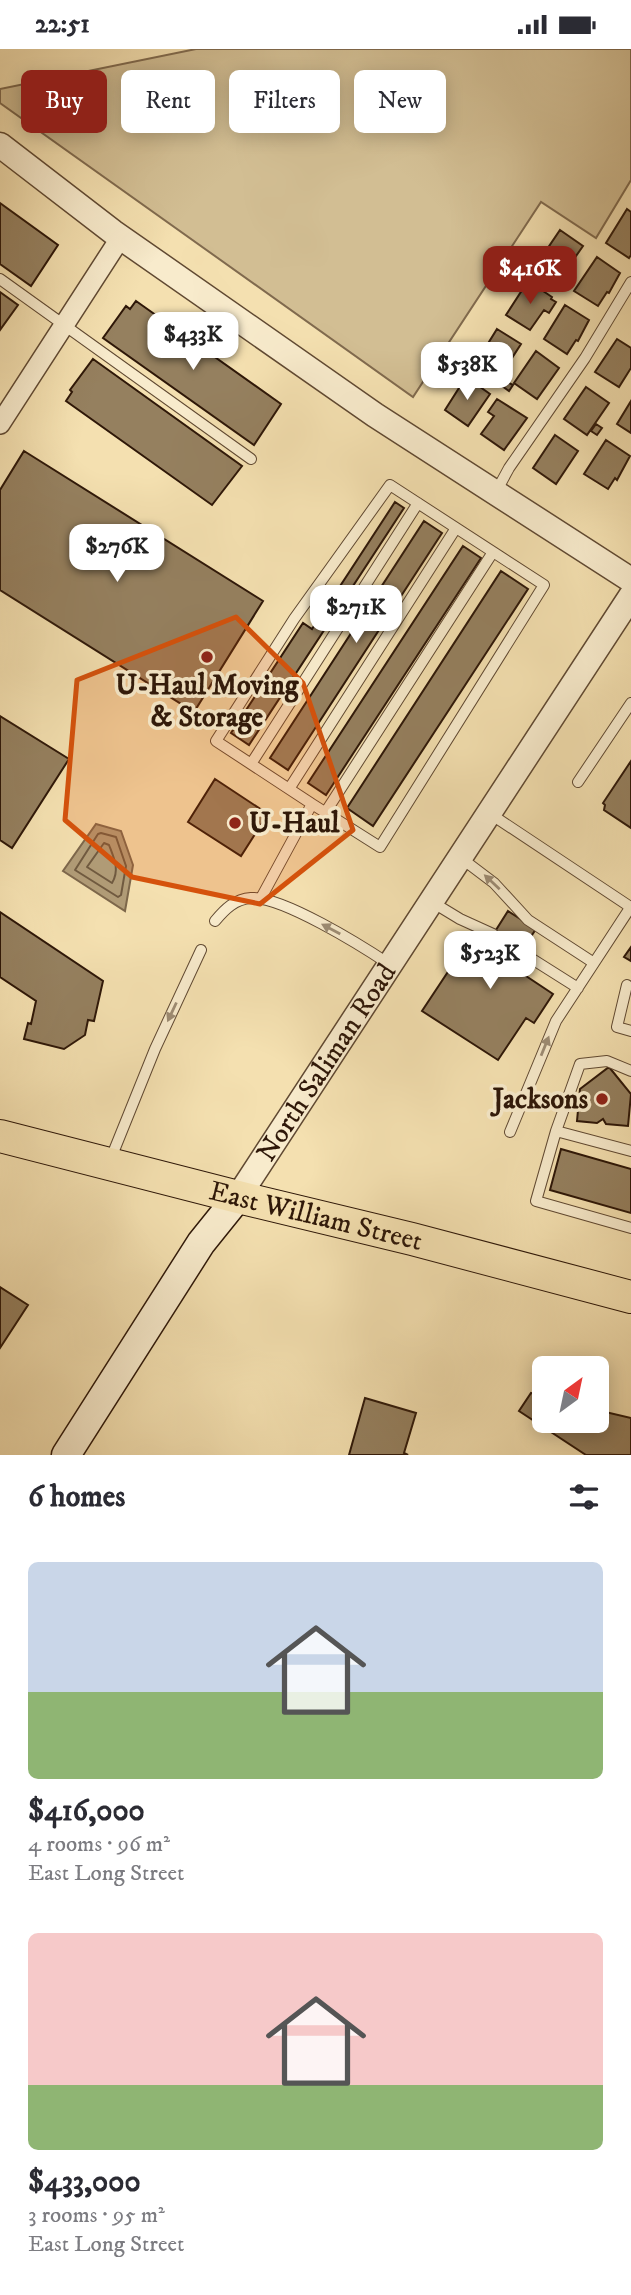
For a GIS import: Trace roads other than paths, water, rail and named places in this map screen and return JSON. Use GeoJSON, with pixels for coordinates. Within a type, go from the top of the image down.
{"type":"FeatureCollection","features":[{"type":"Feature","properties":{"kind":"main road","name":"East William Street"},"geometry":{"type":"LineString","coordinates":[[0,1136],[631,1297]]}},
{"type":"Feature","properties":{"kind":"main road","name":"North Saliman Road"},"geometry":{"type":"LineString","coordinates":[[66,1455],[201,1243],[238,1197]]}},
{"type":"Feature","properties":{"kind":"street"},"geometry":{"type":"LineString","coordinates":[[0,145],[121,237],[375,415],[631,580]]}},
{"type":"Feature","properties":{"kind":"street"},"geometry":{"type":"LineString","coordinates":[[0,423],[121,237]]}},
{"type":"Feature","properties":{"kind":"street","name":"North Saliman Road"},"geometry":{"type":"LineString","coordinates":[[238,1197],[631,596]]}},
{"type":"Feature","properties":{"kind":"lane"},"geometry":{"type":"LineString","coordinates":[[0,279],[251,459]]}},
{"type":"Feature","properties":{"kind":"lane"},"geometry":{"type":"LineString","coordinates":[[496,493],[509,468],[585,358],[631,282]]}},
{"type":"Feature","properties":{"kind":"lane"},"geometry":{"type":"LineString","coordinates":[[390,485],[456,528],[544,585],[380,847],[216,741],[294,619],[390,485]]}},
{"type":"Feature","properties":{"kind":"lane"},"geometry":{"type":"LineString","coordinates":[[251,764],[418,503]]}},
{"type":"Feature","properties":{"kind":"lane"},"geometry":{"type":"LineString","coordinates":[[289,789],[456,528]]}},
{"type":"Feature","properties":{"kind":"lane"},"geometry":{"type":"LineString","coordinates":[[326,813],[494,552]]}},
{"type":"Feature","properties":{"kind":"lane"},"geometry":{"type":"LineString","coordinates":[[578,782],[631,703]]}},
{"type":"Feature","properties":{"kind":"lane"},"geometry":{"type":"LineString","coordinates":[[261,898],[312,804]]}},
{"type":"Feature","properties":{"kind":"lane"},"geometry":{"type":"LineString","coordinates":[[489,813],[629,906],[556,1021],[510,1132]]}},
{"type":"Feature","properties":{"kind":"lane"},"geometry":{"type":"LineString","coordinates":[[460,857],[494,883],[528,920],[594,963]]}},
{"type":"Feature","properties":{"kind":"lane"},"geometry":{"type":"LineString","coordinates":[[215,921],[225,909],[236,902],[261,898],[327,927],[390,964]]}},
{"type":"Feature","properties":{"kind":"lane"},"geometry":{"type":"LineString","coordinates":[[431,901],[460,919],[493,934]]}},
{"type":"Feature","properties":{"kind":"lane"},"geometry":{"type":"LineString","coordinates":[[109,1164],[155,1049],[201,950]]}},
{"type":"Feature","properties":{"kind":"lane"},"geometry":{"type":"LineString","coordinates":[[521,952],[578,988]]}},
{"type":"Feature","properties":{"kind":"lane"},"geometry":{"type":"LineString","coordinates":[[627,985],[617,1027],[631,1031]]}},
{"type":"Feature","properties":{"kind":"lane"},"geometry":{"type":"LineString","coordinates":[[631,1071],[607,1061],[580,1064],[556,1131],[536,1201],[631,1228]]}},
{"type":"Feature","properties":{"kind":"lane"},"geometry":{"type":"LineString","coordinates":[[556,1131],[631,1151]]}},
{"type":"Feature","properties":{"kind":"water"},"geometry":{"type":"Polygon","coordinates":[[[96,824],[121,831],[133,865],[125,911],[63,871],[96,824]]]}},
{"type":"Feature","properties":{"kind":"place","name":"U-Haul Moving & Storage"},"geometry":{"type":"Point","coordinates":[207,657]}},
{"type":"Feature","properties":{"kind":"place","name":"U-Haul"},"geometry":{"type":"Point","coordinates":[235,823]}},
{"type":"Feature","properties":{"kind":"place","name":"Jacksons"},"geometry":{"type":"Point","coordinates":[602,1099]}}]}
